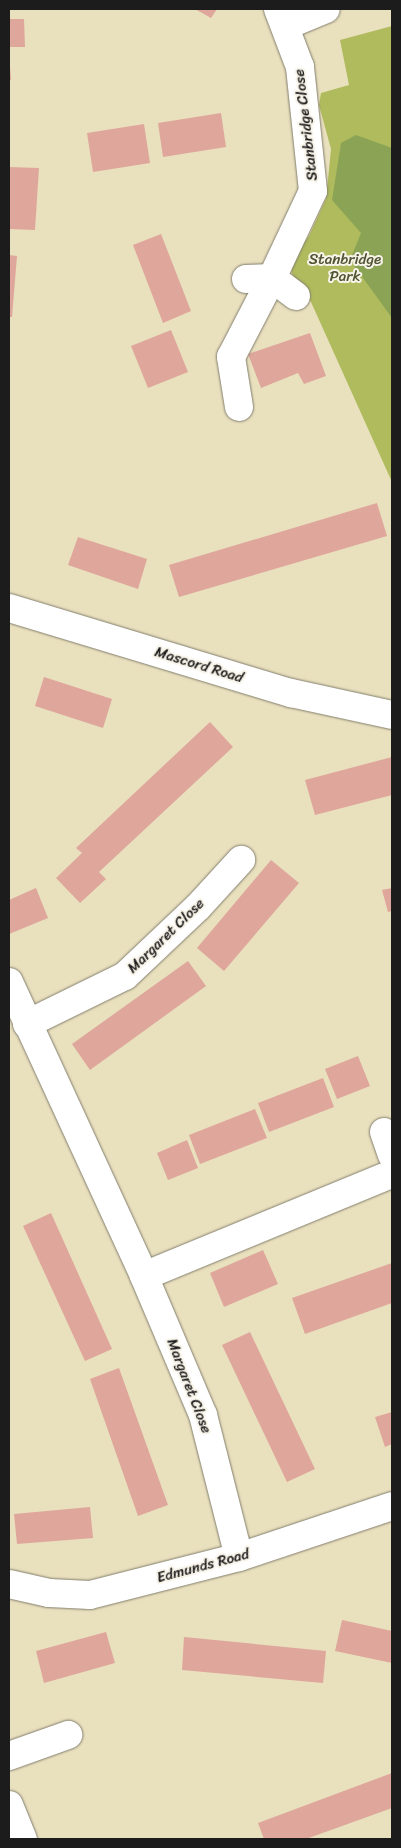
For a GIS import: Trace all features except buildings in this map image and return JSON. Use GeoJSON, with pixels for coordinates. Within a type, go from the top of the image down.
{"type":"FeatureCollection","features":[{"type":"Feature","properties":{"kind":"street","name":"Stanbridge Close"},"geometry":{"type":"LineString","coordinates":[[239,407],[232,357],[259,278],[314,191],[300,66],[282,17],[326,9]]}},
{"type":"Feature","properties":{"kind":"street"},"geometry":{"type":"LineString","coordinates":[[259,278],[296,296]]}},
{"type":"Feature","properties":{"kind":"street","name":"Mascord Road"},"geometry":{"type":"LineString","coordinates":[[9,608],[291,693],[392,715]]}},
{"type":"Feature","properties":{"kind":"street","name":"Margaret Close"},"geometry":{"type":"LineString","coordinates":[[27,1024],[125,976],[242,860]]}},
{"type":"Feature","properties":{"kind":"street","name":"Margaret Close"},"geometry":{"type":"LineString","coordinates":[[9,982],[144,1276],[203,1415],[239,1557]]}},
{"type":"Feature","properties":{"kind":"street"},"geometry":{"type":"LineString","coordinates":[[144,1276],[392,1174]]}},
{"type":"Feature","properties":{"kind":"street","name":"Edmunds Road"},"geometry":{"type":"LineString","coordinates":[[9,1584],[49,1593],[90,1596],[239,1557],[392,1506]]}},
{"type":"Feature","properties":{"kind":"street"},"geometry":{"type":"LineString","coordinates":[[9,1756],[68,1734]]}},
{"type":"Feature","properties":{"kind":"street"},"geometry":{"type":"LineString","coordinates":[[9,1806],[22,1839]]}},
{"type":"Feature","properties":{"kind":"green space","name":"Stanbridge Park"},"geometry":{"type":"Polygon","coordinates":[[[392,26],[392,482],[311,302],[294,280],[289,262],[309,236],[326,199],[331,149],[319,105],[321,93],[349,85],[340,40],[392,26]]]}},
{"type":"Feature","properties":{"kind":"green space"},"geometry":{"type":"Polygon","coordinates":[[[356,135],[392,148],[392,318],[350,260],[361,233],[332,200],[341,143],[356,135]]]}}]}
